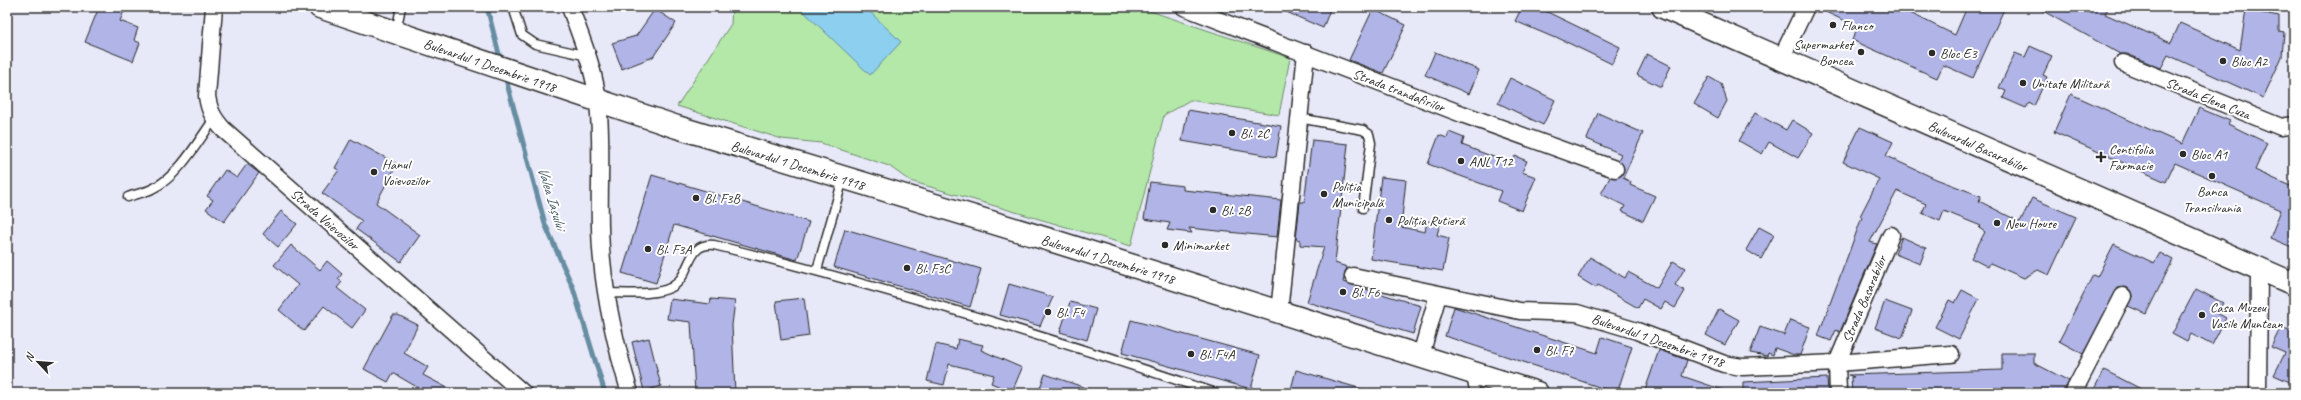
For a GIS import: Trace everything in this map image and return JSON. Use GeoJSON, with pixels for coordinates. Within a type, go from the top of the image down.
{"type":"FeatureCollection","features":[{"type":"Feature","properties":{"kind":"main road","name":"Bulevardul 1 Decembrie 1918"},"geometry":{"type":"LineString","coordinates":[[320,7],[598,102],[843,179],[1421,355],[1537,393]]}},
{"type":"Feature","properties":{"kind":"main road","name":"Bulevardul Basarabilor"},"geometry":{"type":"LineString","coordinates":[[1663,7],[2294,284]]}},
{"type":"Feature","properties":{"kind":"street","name":"Strada Voievozilor"},"geometry":{"type":"LineString","coordinates":[[214,7],[207,96],[209,109],[214,119],[223,129],[523,393]]}},
{"type":"Feature","properties":{"kind":"street"},"geometry":{"type":"LineString","coordinates":[[570,7],[588,56],[598,102],[599,223],[602,261],[620,359],[630,393]]}},
{"type":"Feature","properties":{"kind":"street","name":"Strada trandafirilor"},"geometry":{"type":"LineString","coordinates":[[1184,7],[1462,114],[1615,169]]}},
{"type":"Feature","properties":{"kind":"street"},"geometry":{"type":"LineString","coordinates":[[1782,59],[1806,7]]}},
{"type":"Feature","properties":{"kind":"street"},"geometry":{"type":"LineString","coordinates":[[1279,312],[1306,53]]}},
{"type":"Feature","properties":{"kind":"street","name":"Strada Elena Cuza"},"geometry":{"type":"LineString","coordinates":[[2123,64],[2281,127],[2294,125]]}},
{"type":"Feature","properties":{"kind":"street","name":"Strada Basarabilor"},"geometry":{"type":"LineString","coordinates":[[1838,363],[1891,235]]}},
{"type":"Feature","properties":{"kind":"street"},"geometry":{"type":"LineString","coordinates":[[2258,393],[2259,269]]}},
{"type":"Feature","properties":{"kind":"street","name":"Bulevardul 1 Decembrie 1918"},"geometry":{"type":"LineString","coordinates":[[1353,276],[1520,311],[1577,313],[1637,331],[1724,364],[1742,366],[1838,363],[1951,354]]}},
{"type":"Feature","properties":{"kind":"street"},"geometry":{"type":"LineString","coordinates":[[1421,355],[1438,294]]}},
{"type":"Feature","properties":{"kind":"street"},"geometry":{"type":"LineString","coordinates":[[2073,393],[2123,296]]}},
{"type":"Feature","properties":{"kind":"street"},"geometry":{"type":"LineString","coordinates":[[1838,363],[1838,393]]}},
{"type":"Feature","properties":{"kind":"lane"},"geometry":{"type":"LineString","coordinates":[[396,33],[401,7]]}},
{"type":"Feature","properties":{"kind":"lane"},"geometry":{"type":"LineString","coordinates":[[514,7],[522,35],[535,44],[588,56]]}},
{"type":"Feature","properties":{"kind":"lane"},"geometry":{"type":"LineString","coordinates":[[1299,118],[1363,130],[1369,134],[1371,143],[1363,208]]}},
{"type":"Feature","properties":{"kind":"lane"},"geometry":{"type":"LineString","coordinates":[[128,197],[151,190],[164,182],[178,168],[214,119]]}},
{"type":"Feature","properties":{"kind":"lane"},"geometry":{"type":"LineString","coordinates":[[817,270],[843,179]]}},
{"type":"Feature","properties":{"kind":"lane"},"geometry":{"type":"LineString","coordinates":[[608,294],[663,291],[673,286],[680,279],[697,248],[705,244],[817,270],[1103,355],[1216,393]]}},
{"type":"Feature","properties":{"kind":"lane"},"geometry":{"type":"LineString","coordinates":[[1470,371],[1475,393]]}},
{"type":"Feature","properties":{"kind":"green space"},"geometry":{"type":"Polygon","coordinates":[[[732,7],[1138,7],[1290,58],[1279,115],[1190,100],[1164,115],[1131,246],[910,181],[889,166],[821,143],[782,139],[677,106],[731,24],[732,7]]]}},
{"type":"Feature","properties":{"kind":"water"},"geometry":{"type":"Polygon","coordinates":[[[805,7],[865,7],[901,42],[870,75],[802,10],[805,7]]]}},
{"type":"Feature","properties":{"kind":"building"},"geometry":{"type":"Polygon","coordinates":[[[99,7],[114,7],[124,11],[120,21],[138,28],[134,40],[140,43],[133,61],[85,42],[99,7]]]}},
{"type":"Feature","properties":{"kind":"building"},"geometry":{"type":"Polygon","coordinates":[[[1275,7],[1331,7],[1323,28],[1275,7]]]}},
{"type":"Feature","properties":{"kind":"building"},"geometry":{"type":"Polygon","coordinates":[[[1522,7],[1537,7],[1620,47],[1612,64],[1556,37],[1555,38],[1515,21],[1522,7]]]}},
{"type":"Feature","properties":{"kind":"building","name":"Bloc E3"},"geometry":{"type":"Polygon","coordinates":[[[1815,7],[1888,7],[1899,12],[1900,8],[1955,35],[1967,7],[2005,7],[1973,78],[1943,65],[1937,78],[1852,40],[1858,27],[1815,7]]]}},
{"type":"Feature","properties":{"kind":"building","name":"Bloc A2"},"geometry":{"type":"Polygon","coordinates":[[[2036,7],[2109,7],[2105,14],[2171,43],[2180,23],[2240,50],[2246,10],[2279,16],[2279,31],[2284,32],[2282,57],[2263,98],[2168,55],[2161,68],[2127,54],[2120,54],[2036,7]]]}},
{"type":"Feature","properties":{"kind":"building"},"geometry":{"type":"Polygon","coordinates":[[[655,9],[676,23],[653,57],[622,69],[612,43],[636,36],[655,9]]]}},
{"type":"Feature","properties":{"kind":"building"},"geometry":{"type":"Polygon","coordinates":[[[1373,9],[1406,25],[1383,73],[1349,60],[1373,9]]]}},
{"type":"Feature","properties":{"kind":"building","name":"Unitate Militară"},"geometry":{"type":"Polygon","coordinates":[[[2030,46],[2052,56],[2043,75],[2047,77],[2034,106],[2029,103],[2026,108],[2003,98],[2006,91],[1999,88],[2015,53],[2025,57],[2030,46]]]}},
{"type":"Feature","properties":{"kind":"building"},"geometry":{"type":"Polygon","coordinates":[[[1435,52],[1479,70],[1469,94],[1425,75],[1435,52]]]}},
{"type":"Feature","properties":{"kind":"building"},"geometry":{"type":"Polygon","coordinates":[[[1647,54],[1671,66],[1661,87],[1637,75],[1647,54]]]}},
{"type":"Feature","properties":{"kind":"building"},"geometry":{"type":"Polygon","coordinates":[[[1709,77],[1721,84],[1727,101],[1718,118],[1694,104],[1709,77]]]}},
{"type":"Feature","properties":{"kind":"building"},"geometry":{"type":"Polygon","coordinates":[[[1510,78],[1555,100],[1543,125],[1498,103],[1510,78]]]}},
{"type":"Feature","properties":{"kind":"building","name":"Bloc A1"},"geometry":{"type":"Polygon","coordinates":[[[2071,94],[2182,144],[2199,108],[2230,121],[2228,124],[2267,143],[2255,170],[2290,186],[2294,178],[2294,248],[2270,238],[2281,210],[2175,163],[2166,182],[2054,132],[2071,94]]]}},
{"type":"Feature","properties":{"kind":"building","name":"Bl. 2C"},"geometry":{"type":"Polygon","coordinates":[[[1188,110],[1281,126],[1276,157],[1182,141],[1188,110]]]}},
{"type":"Feature","properties":{"kind":"building"},"geometry":{"type":"Polygon","coordinates":[[[1598,113],[1643,133],[1623,178],[1631,182],[1630,185],[1655,196],[1643,221],[1622,211],[1625,206],[1601,194],[1610,177],[1621,176],[1624,168],[1618,160],[1621,154],[1587,139],[1598,113]]]}},
{"type":"Feature","properties":{"kind":"building"},"geometry":{"type":"Polygon","coordinates":[[[1755,113],[1786,130],[1792,120],[1813,133],[1798,158],[1769,142],[1762,154],[1739,141],[1755,113]]]}},
{"type":"Feature","properties":{"kind":"building"},"geometry":{"type":"Polygon","coordinates":[[[1860,127],[1893,142],[1886,156],[1936,179],[1981,196],[1979,201],[2020,222],[2032,198],[2076,217],[2049,275],[2038,270],[2024,278],[1990,263],[1988,267],[1971,258],[1985,232],[1979,228],[1981,226],[1944,211],[1940,221],[1922,213],[1926,204],[1897,191],[1870,242],[1877,244],[1840,332],[1836,330],[1831,341],[1818,336],[1862,217],[1860,216],[1879,179],[1843,162],[1860,127]]]}},
{"type":"Feature","properties":{"kind":"building"},"geometry":{"type":"Polygon","coordinates":[[[1449,132],[1464,138],[1462,145],[1512,164],[1515,156],[1527,161],[1522,172],[1536,177],[1522,211],[1497,201],[1501,191],[1428,164],[1439,135],[1447,138],[1449,132]]]}},
{"type":"Feature","properties":{"kind":"building"},"geometry":{"type":"Polygon","coordinates":[[[351,139],[397,164],[376,203],[420,235],[401,262],[356,229],[362,221],[322,193],[339,170],[335,168],[351,139]]]}},
{"type":"Feature","properties":{"kind":"building"},"geometry":{"type":"Polygon","coordinates":[[[1312,140],[1348,144],[1335,263],[1347,267],[1343,282],[1421,306],[1413,334],[1307,302],[1324,247],[1300,245],[1300,240],[1296,239],[1300,202],[1304,202],[1312,140]]]}},
{"type":"Feature","properties":{"kind":"building"},"geometry":{"type":"Polygon","coordinates":[[[247,164],[259,173],[224,222],[206,209],[213,200],[207,196],[225,170],[237,178],[247,164]]]}},
{"type":"Feature","properties":{"kind":"building","name":"Bl. F3B"},"geometry":{"type":"Polygon","coordinates":[[[652,175],[809,222],[797,260],[674,225],[656,283],[622,273],[652,175]]]}},
{"type":"Feature","properties":{"kind":"building"},"geometry":{"type":"Polygon","coordinates":[[[1381,177],[1406,180],[1401,227],[1425,232],[1427,221],[1440,224],[1437,235],[1449,238],[1443,271],[1371,259],[1381,177]]]}},
{"type":"Feature","properties":{"kind":"building","name":"Bl. 2B"},"geometry":{"type":"Polygon","coordinates":[[[1150,182],[1183,186],[1183,190],[1281,200],[1277,237],[1189,228],[1192,233],[1167,230],[1170,223],[1144,219],[1150,182]]]}},
{"type":"Feature","properties":{"kind":"building"},"geometry":{"type":"Polygon","coordinates":[[[281,211],[297,224],[278,247],[263,234],[281,211]]]}},
{"type":"Feature","properties":{"kind":"building"},"geometry":{"type":"Polygon","coordinates":[[[1759,227],[1774,235],[1761,259],[1746,250],[1759,227]]]}},
{"type":"Feature","properties":{"kind":"building","name":"Bl. F3C"},"geometry":{"type":"Polygon","coordinates":[[[845,229],[981,269],[970,307],[834,267],[845,229]]]}},
{"type":"Feature","properties":{"kind":"building"},"geometry":{"type":"Polygon","coordinates":[[[1902,237],[1926,248],[1920,264],[1895,254],[1902,237]]]}},
{"type":"Feature","properties":{"kind":"building"},"geometry":{"type":"Polygon","coordinates":[[[2114,244],[2154,263],[2160,253],[2173,260],[2146,314],[2128,306],[2132,296],[2128,288],[2118,288],[2083,354],[2059,341],[2093,275],[2097,277],[2114,244]]]}},
{"type":"Feature","properties":{"kind":"building"},"geometry":{"type":"Polygon","coordinates":[[[291,245],[320,270],[327,261],[342,274],[338,279],[342,282],[337,288],[365,310],[352,328],[324,306],[304,331],[279,310],[298,285],[274,265],[291,245]]]}},
{"type":"Feature","properties":{"kind":"building"},"geometry":{"type":"Polygon","coordinates":[[[1590,257],[1625,278],[1628,272],[1657,288],[1673,261],[1685,268],[1675,285],[1685,291],[1675,308],[1665,302],[1661,309],[1643,299],[1638,308],[1598,285],[1596,288],[1578,277],[1590,257]]]}},
{"type":"Feature","properties":{"kind":"building"},"geometry":{"type":"Polygon","coordinates":[[[1009,284],[1053,297],[1040,326],[1000,315],[1009,284]]]}},
{"type":"Feature","properties":{"kind":"building","name":"Casa Muzeu Vasile Muntean"},"geometry":{"type":"Polygon","coordinates":[[[2196,289],[2223,303],[2217,313],[2226,318],[2212,345],[2191,334],[2187,342],[2172,334],[2196,289]]]}},
{"type":"Feature","properties":{"kind":"building"},"geometry":{"type":"Polygon","coordinates":[[[1962,290],[1979,299],[1959,339],[1935,327],[1949,300],[1955,303],[1962,290]]]}},
{"type":"Feature","properties":{"kind":"building"},"geometry":{"type":"Polygon","coordinates":[[[804,298],[809,336],[781,340],[776,301],[804,298]]]}},
{"type":"Feature","properties":{"kind":"building"},"geometry":{"type":"Polygon","coordinates":[[[670,299],[710,304],[711,299],[735,301],[732,325],[735,393],[695,393],[691,322],[667,319],[670,299]]]}},
{"type":"Feature","properties":{"kind":"building"},"geometry":{"type":"Polygon","coordinates":[[[1885,301],[1912,311],[1902,338],[1875,328],[1885,301]]]}},
{"type":"Feature","properties":{"kind":"building"},"geometry":{"type":"Polygon","coordinates":[[[1070,302],[1096,309],[1087,340],[1060,332],[1070,302]]]}},
{"type":"Feature","properties":{"kind":"building","name":"Bl. F7"},"geometry":{"type":"Polygon","coordinates":[[[1454,307],[1597,353],[1602,337],[1632,347],[1617,393],[1445,336],[1454,307]]]}},
{"type":"Feature","properties":{"kind":"building"},"geometry":{"type":"Polygon","coordinates":[[[1719,309],[1739,320],[1725,345],[1706,335],[1719,309]]]}},
{"type":"Feature","properties":{"kind":"building"},"geometry":{"type":"Polygon","coordinates":[[[393,315],[398,315],[418,325],[404,353],[428,367],[423,375],[457,393],[427,393],[393,373],[388,382],[364,369],[393,315]]]}},
{"type":"Feature","properties":{"kind":"building","name":"Bl. F4A"},"geometry":{"type":"Polygon","coordinates":[[[1131,320],[1260,355],[1251,389],[1122,353],[1131,320]]]}},
{"type":"Feature","properties":{"kind":"building"},"geometry":{"type":"Polygon","coordinates":[[[1790,320],[1810,327],[1800,355],[1794,355],[1775,348],[1773,355],[1768,353],[1767,356],[1750,353],[1760,327],[1784,335],[1790,320]]]}},
{"type":"Feature","properties":{"kind":"building"},"geometry":{"type":"Polygon","coordinates":[[[2281,327],[2294,334],[2294,384],[2274,375],[2285,353],[2271,347],[2281,327]]]}},
{"type":"Feature","properties":{"kind":"building"},"geometry":{"type":"Polygon","coordinates":[[[649,338],[661,386],[644,391],[632,342],[649,338]]]}},
{"type":"Feature","properties":{"kind":"building"},"geometry":{"type":"Polygon","coordinates":[[[958,339],[983,345],[981,350],[1022,368],[1012,392],[991,383],[994,375],[949,364],[944,385],[927,381],[936,344],[956,349],[958,339]]]}},
{"type":"Feature","properties":{"kind":"building"},"geometry":{"type":"Polygon","coordinates":[[[1659,350],[1687,360],[1682,376],[1726,391],[1725,393],[1644,393],[1659,350]]]}},
{"type":"Feature","properties":{"kind":"building"},"geometry":{"type":"Polygon","coordinates":[[[2002,353],[2034,353],[2034,363],[2069,381],[2064,393],[1852,393],[1851,377],[1854,377],[1848,375],[2002,370],[2002,353]]]}},
{"type":"Feature","properties":{"kind":"building"},"geometry":{"type":"Polygon","coordinates":[[[1296,370],[1362,389],[1362,393],[1290,393],[1296,370]]]}},
{"type":"Feature","properties":{"kind":"building"},"geometry":{"type":"Polygon","coordinates":[[[2104,370],[2149,393],[2092,393],[2104,370]]]}},
{"type":"Feature","properties":{"kind":"building"},"geometry":{"type":"Polygon","coordinates":[[[1045,374],[1095,391],[1094,393],[1038,393],[1045,374]]]}},
{"type":"Feature","properties":{"kind":"building"},"geometry":{"type":"Polygon","coordinates":[[[1827,378],[1828,393],[1743,393],[1743,382],[1827,378]]]}},
{"type":"Feature","properties":{"kind":"waterway","name":"Valea Iașului"},"geometry":{"type":"LineString","coordinates":[[487,7],[501,62]]}},
{"type":"Feature","properties":{"kind":"waterway","name":"Valea Iașului"},"geometry":{"type":"LineString","coordinates":[[505,76],[545,224],[573,288],[605,393]]}},
{"type":"Feature","properties":{"kind":"place","name":"Flanco"},"geometry":{"type":"Point","coordinates":[1833,25]}},
{"type":"Feature","properties":{"kind":"place","name":"Supermarket Boncea"},"geometry":{"type":"Point","coordinates":[1861,52]}},
{"type":"Feature","properties":{"kind":"place","name":"Bloc E3"},"geometry":{"type":"Point","coordinates":[1932,53]}},
{"type":"Feature","properties":{"kind":"place","name":"Bloc A2"},"geometry":{"type":"Point","coordinates":[2223,61]}},
{"type":"Feature","properties":{"kind":"place","name":"Unitate Militară"},"geometry":{"type":"Point","coordinates":[2023,83]}},
{"type":"Feature","properties":{"kind":"place","name":"Bl. 2C"},"geometry":{"type":"Point","coordinates":[1232,133]}},
{"type":"Feature","properties":{"kind":"place","name":"Bloc A1"},"geometry":{"type":"Point","coordinates":[2183,154]}},
{"type":"Feature","properties":{"kind":"place","name":"Centifolia Farmacie"},"geometry":{"type":"Point","coordinates":[2101,157]}},
{"type":"Feature","properties":{"kind":"place","name":"ANL T12"},"geometry":{"type":"Point","coordinates":[1461,161]}},
{"type":"Feature","properties":{"kind":"place","name":"Hanul Voievozilor"},"geometry":{"type":"Point","coordinates":[374,172]}},
{"type":"Feature","properties":{"kind":"place","name":"Banca Transilvania"},"geometry":{"type":"Point","coordinates":[2212,176]}},
{"type":"Feature","properties":{"kind":"place","name":"Poliția Municipală"},"geometry":{"type":"Point","coordinates":[1324,194]}},
{"type":"Feature","properties":{"kind":"place","name":"Bl. F3B"},"geometry":{"type":"Point","coordinates":[696,198]}},
{"type":"Feature","properties":{"kind":"place","name":"Bl. 2B"},"geometry":{"type":"Point","coordinates":[1213,210]}},
{"type":"Feature","properties":{"kind":"place","name":"Poliția Rutieră"},"geometry":{"type":"Point","coordinates":[1389,220]}},
{"type":"Feature","properties":{"kind":"place","name":"New House"},"geometry":{"type":"Point","coordinates":[1997,223]}},
{"type":"Feature","properties":{"kind":"place","name":"Minimarket"},"geometry":{"type":"Point","coordinates":[1165,245]}},
{"type":"Feature","properties":{"kind":"place","name":"Bl. F3A"},"geometry":{"type":"Point","coordinates":[648,249]}},
{"type":"Feature","properties":{"kind":"place","name":"Bl. F3C"},"geometry":{"type":"Point","coordinates":[907,268]}},
{"type":"Feature","properties":{"kind":"place","name":"Bl. F6"},"geometry":{"type":"Point","coordinates":[1343,292]}},
{"type":"Feature","properties":{"kind":"place","name":"Bl. F4"},"geometry":{"type":"Point","coordinates":[1048,312]}},
{"type":"Feature","properties":{"kind":"place","name":"Casa Muzeu Vasile Muntean"},"geometry":{"type":"Point","coordinates":[2202,315]}},
{"type":"Feature","properties":{"kind":"place","name":"Bl. F7"},"geometry":{"type":"Point","coordinates":[1537,350]}},
{"type":"Feature","properties":{"kind":"place","name":"Bl. F4A"},"geometry":{"type":"Point","coordinates":[1191,354]}}]}
